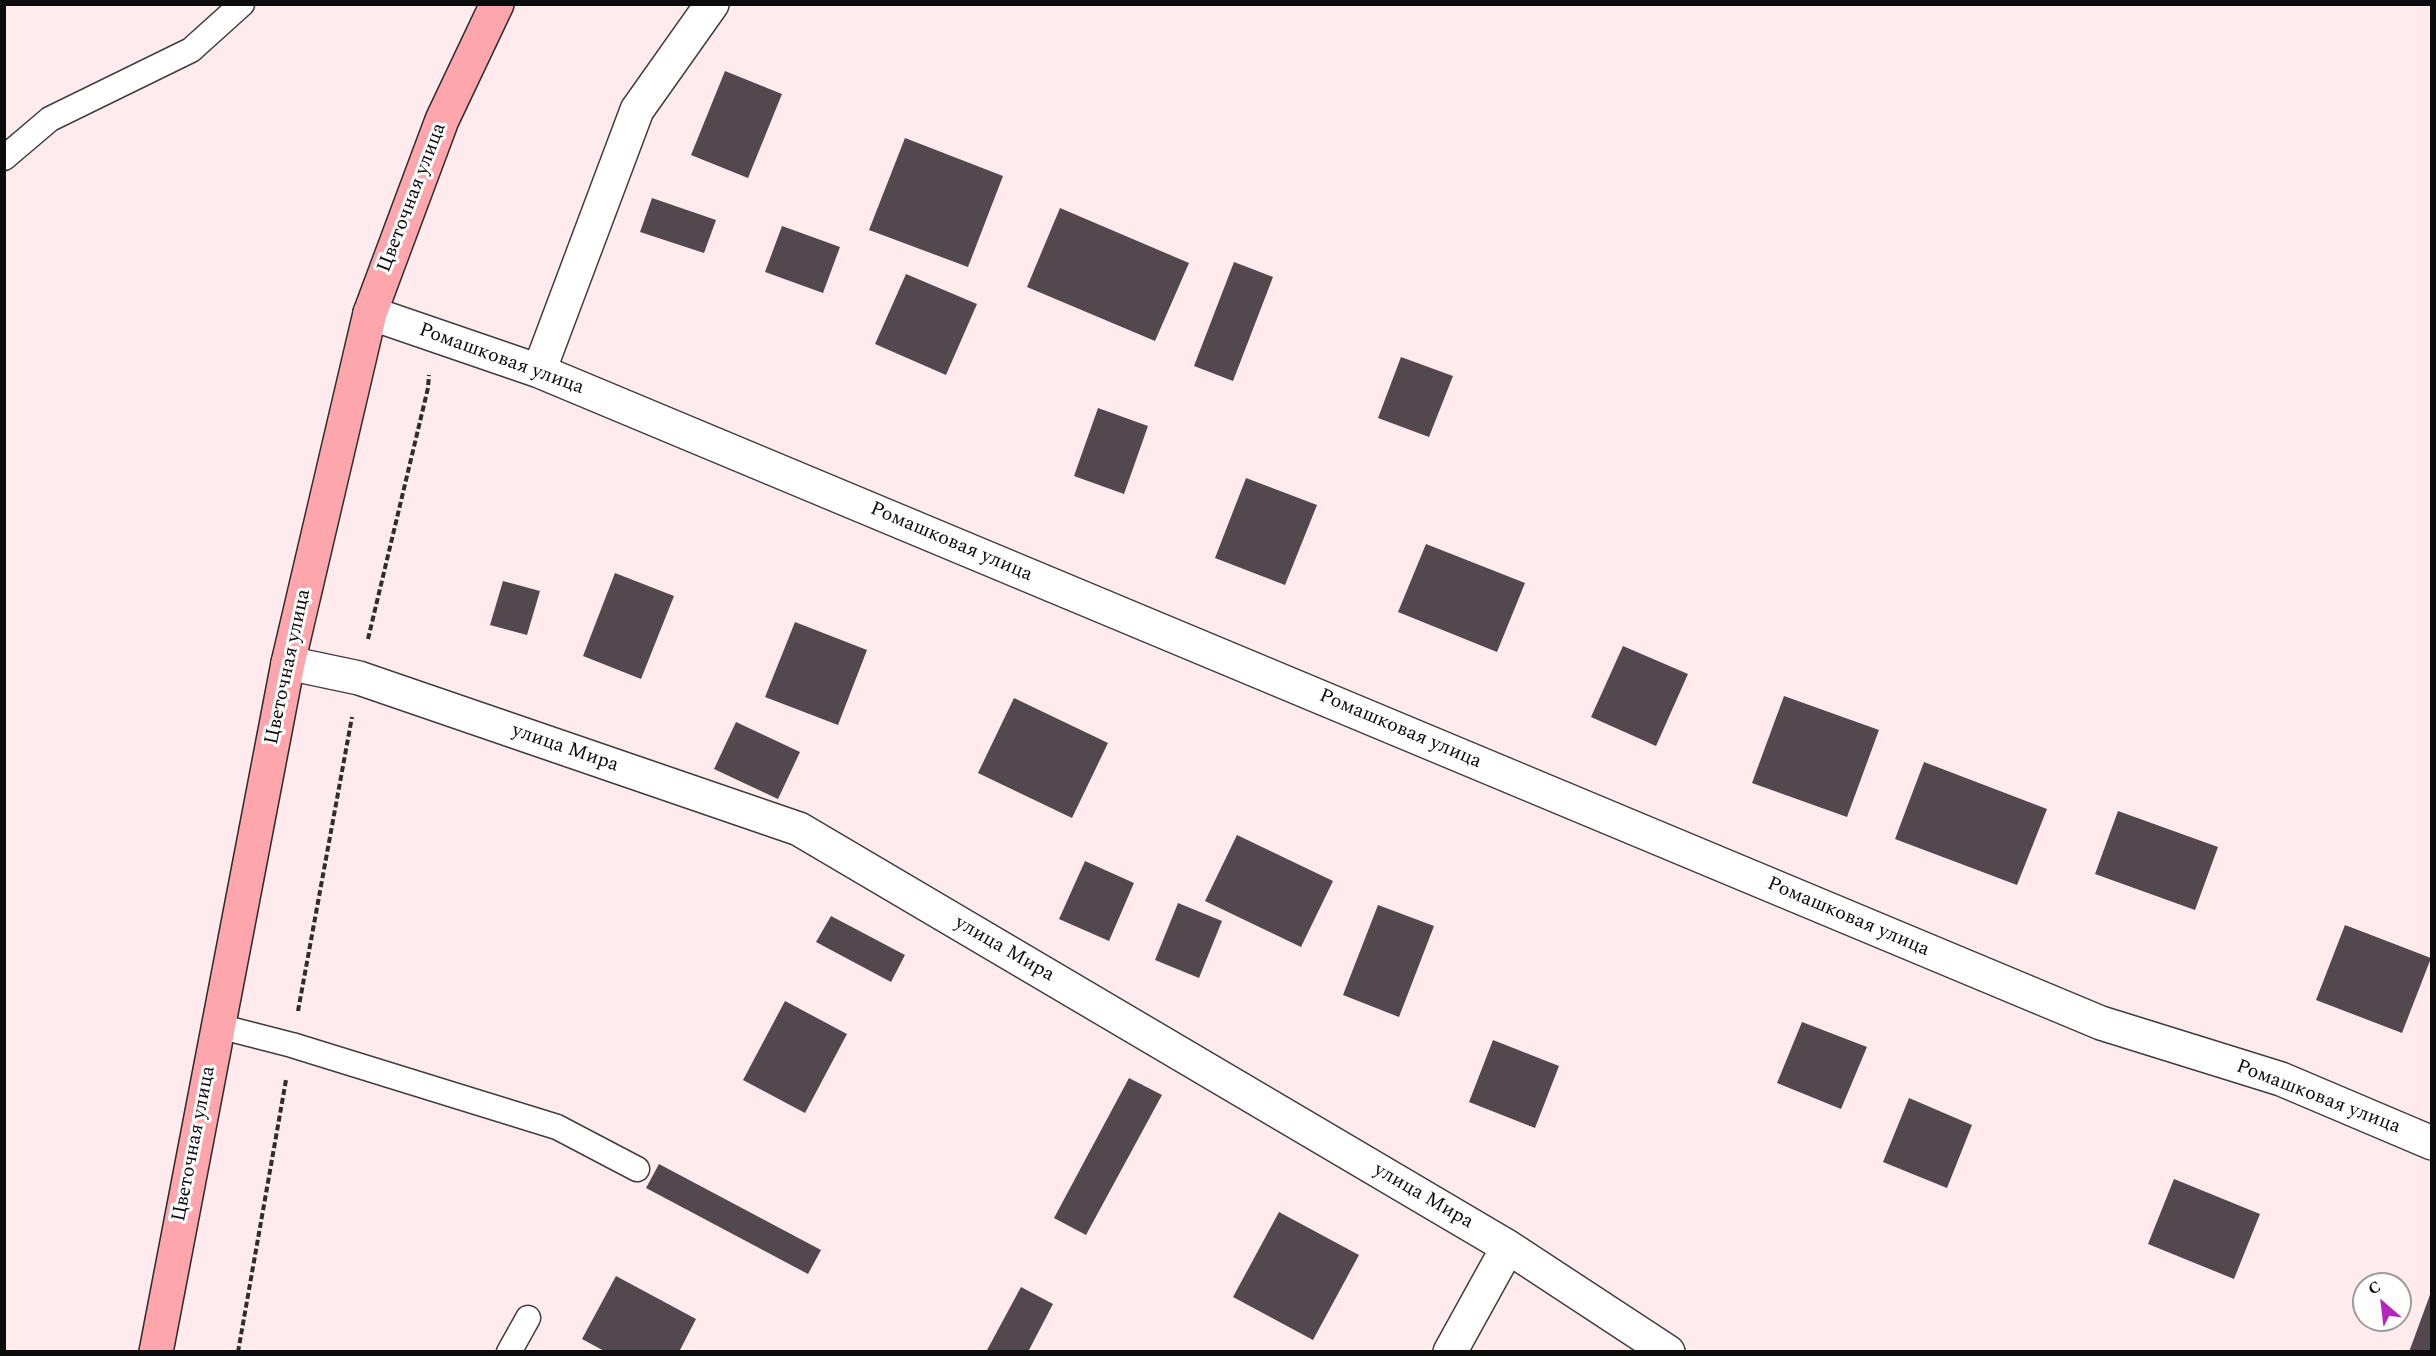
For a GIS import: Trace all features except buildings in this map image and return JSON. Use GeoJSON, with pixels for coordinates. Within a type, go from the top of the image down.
{"type":"FeatureCollection","features":[{"type":"Feature","properties":{"kind":"main road","name":"Цветочная улица"},"geometry":{"type":"LineString","coordinates":[[156,1352],[288,663],[370,313],[442,120],[496,4]]}},
{"type":"Feature","properties":{"kind":"street"},"geometry":{"type":"LineString","coordinates":[[539,371],[637,110],[712,4]]}},
{"type":"Feature","properties":{"kind":"street","name":"Ромашковая улица"},"geometry":{"type":"LineString","coordinates":[[370,313],[539,371],[2101,1023],[2281,1079],[2432,1143]]}},
{"type":"Feature","properties":{"kind":"street","name":"улица Мира"},"geometry":{"type":"LineString","coordinates":[[288,663],[359,678],[799,829],[1508,1247],[1668,1352]]}},
{"type":"Feature","properties":{"kind":"street"},"geometry":{"type":"LineString","coordinates":[[1450,1352],[1508,1247]]}},
{"type":"Feature","properties":{"kind":"lane"},"geometry":{"type":"LineString","coordinates":[[4,158],[50,119],[191,50],[242,4]]}},
{"type":"Feature","properties":{"kind":"lane"},"geometry":{"type":"LineString","coordinates":[[218,1026],[557,1126],[637,1169]]}},
{"type":"Feature","properties":{"kind":"lane"},"geometry":{"type":"LineString","coordinates":[[509,1352],[528,1318]]}},
{"type":"Feature","properties":{"kind":"path"},"geometry":{"type":"LineString","coordinates":[[238,1352],[359,678],[428,388],[433,335]]}}]}
